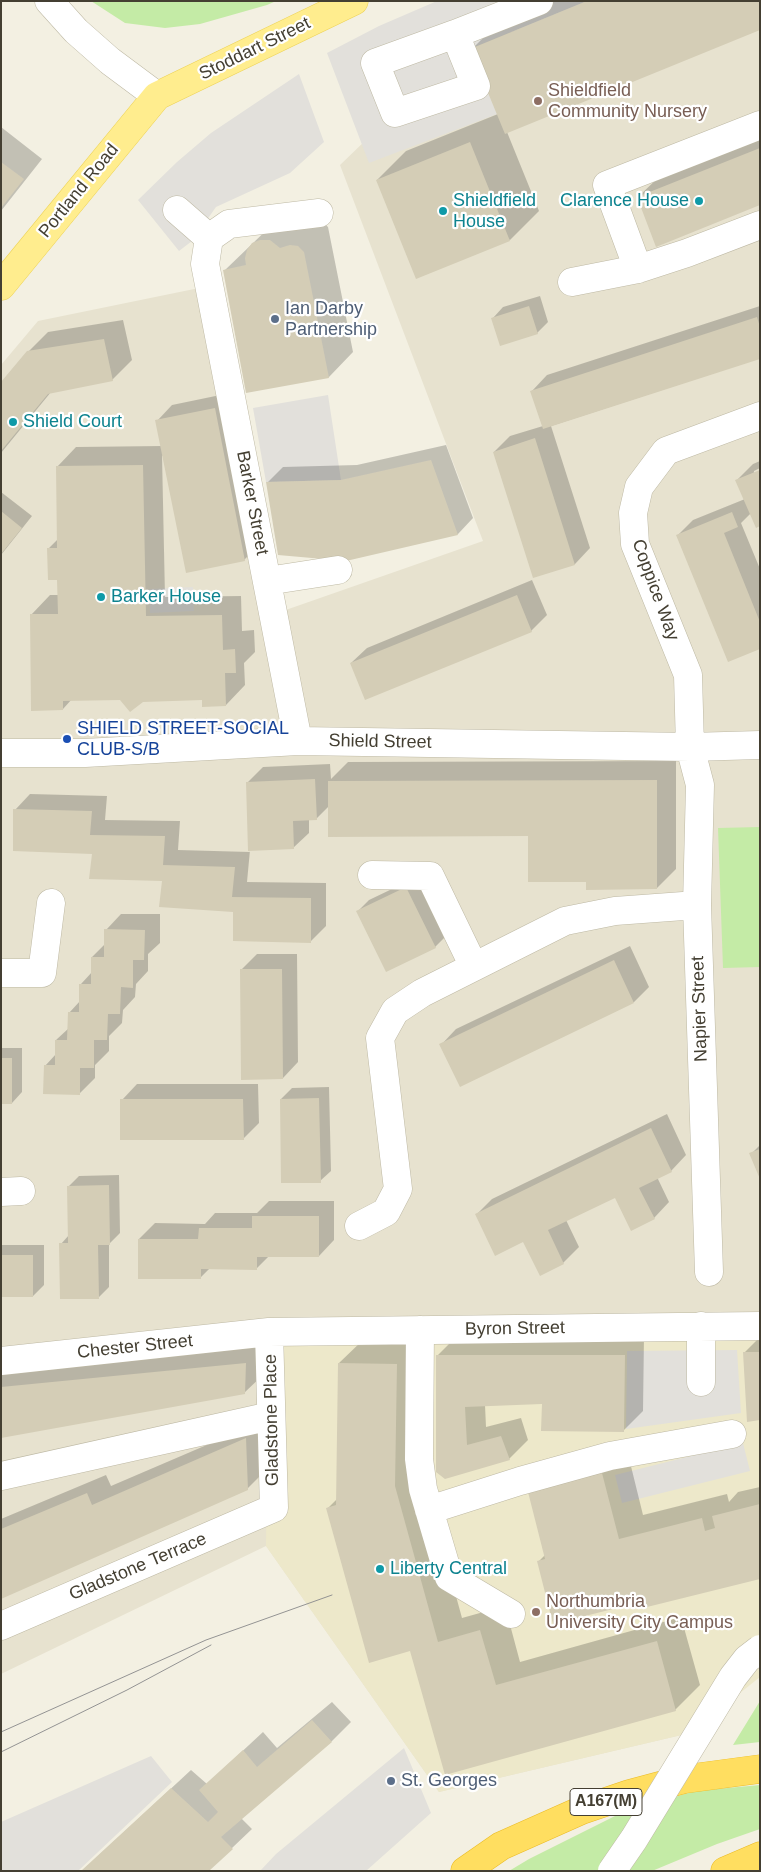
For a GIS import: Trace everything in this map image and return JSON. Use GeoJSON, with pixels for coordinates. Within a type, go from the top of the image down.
{"type":"FeatureCollection","features":[{"type":"Feature","properties":{"kind":"highway","name":"A167(M)"},"geometry":{"type":"LineString","coordinates":[[465,1871],[501,1846],[582,1810],[629,1794],[685,1779],[760,1769]]}},
{"type":"Feature","properties":{"kind":"highway"},"geometry":{"type":"LineString","coordinates":[[725,1871],[760,1856]]}},
{"type":"Feature","properties":{"kind":"main road","name":"Stoddart Street"},"geometry":{"type":"LineString","coordinates":[[157,96],[354,1]]}},
{"type":"Feature","properties":{"kind":"main road","name":"Portland Road"},"geometry":{"type":"LineString","coordinates":[[1,286],[157,96]]}},
{"type":"Feature","properties":{"kind":"street"},"geometry":{"type":"LineString","coordinates":[[49,1],[76,31],[110,61],[157,96]]}},
{"type":"Feature","properties":{"kind":"street"},"geometry":{"type":"LineString","coordinates":[[455,34],[488,11],[539,1]]}},
{"type":"Feature","properties":{"kind":"street"},"geometry":{"type":"LineString","coordinates":[[638,269],[607,185],[760,124]]}},
{"type":"Feature","properties":{"kind":"street"},"geometry":{"type":"LineString","coordinates":[[177,210],[207,251],[229,224],[319,213]]}},
{"type":"Feature","properties":{"kind":"street"},"geometry":{"type":"LineString","coordinates":[[572,282],[638,269],[687,253],[760,225]]}},
{"type":"Feature","properties":{"kind":"street","name":"Barker Street"},"geometry":{"type":"LineString","coordinates":[[207,251],[298,741]]}},
{"type":"Feature","properties":{"kind":"street","name":"Coppice Way"},"geometry":{"type":"LineString","coordinates":[[690,747],[688,675],[635,544],[633,513],[639,487],[666,451],[760,416]]}},
{"type":"Feature","properties":{"kind":"street"},"geometry":{"type":"LineString","coordinates":[[267,581],[338,570]]}},
{"type":"Feature","properties":{"kind":"street","name":"Shield Street"},"geometry":{"type":"LineString","coordinates":[[1,753],[85,754],[298,741],[690,747],[760,745]]}},
{"type":"Feature","properties":{"kind":"street","name":"Napier Street"},"geometry":{"type":"LineString","coordinates":[[690,747],[700,785],[698,906],[709,1272]]}},
{"type":"Feature","properties":{"kind":"street"},"geometry":{"type":"LineString","coordinates":[[372,875],[430,876],[474,967]]}},
{"type":"Feature","properties":{"kind":"street"},"geometry":{"type":"LineString","coordinates":[[1,973],[42,973],[51,903]]}},
{"type":"Feature","properties":{"kind":"street"},"geometry":{"type":"LineString","coordinates":[[359,1226],[386,1212],[398,1189],[380,1038],[395,1011],[422,993],[565,921],[615,911],[698,906]]}},
{"type":"Feature","properties":{"kind":"street"},"geometry":{"type":"LineString","coordinates":[[701,1326],[701,1382]]}},
{"type":"Feature","properties":{"kind":"street","name":"Byron Street"},"geometry":{"type":"LineString","coordinates":[[269,1332],[760,1326]]}},
{"type":"Feature","properties":{"kind":"street"},"geometry":{"type":"LineString","coordinates":[[420,1330],[419,1459],[423,1489],[449,1578],[511,1614]]}},
{"type":"Feature","properties":{"kind":"street","name":"Chester Street"},"geometry":{"type":"LineString","coordinates":[[1,1361],[269,1332]]}},
{"type":"Feature","properties":{"kind":"street","name":"Gladstone Place"},"geometry":{"type":"LineString","coordinates":[[269,1332],[274,1508]]}},
{"type":"Feature","properties":{"kind":"street"},"geometry":{"type":"LineString","coordinates":[[1,1476],[271,1416]]}},
{"type":"Feature","properties":{"kind":"street"},"geometry":{"type":"LineString","coordinates":[[429,1510],[520,1481],[610,1456],[732,1434]]}},
{"type":"Feature","properties":{"kind":"street","name":"Gladstone Terrace"},"geometry":{"type":"LineString","coordinates":[[1,1626],[274,1508]]}},
{"type":"Feature","properties":{"kind":"street"},"geometry":{"type":"LineString","coordinates":[[612,1871],[634,1839],[734,1677],[747,1659],[760,1649]]}},
{"type":"Feature","properties":{"kind":"shaded area"},"geometry":{"type":"Polygon","coordinates":[[[437,1],[587,1],[470,49],[497,114],[369,163],[327,53],[379,26],[437,1]]]}},
{"type":"Feature","properties":{"kind":"shaded area"},"geometry":{"type":"Polygon","coordinates":[[[760,1],[760,1589],[690,1733],[439,1792],[266,1546],[1,1674],[1,365],[38,321],[204,287],[260,619],[483,541],[340,165],[474,36],[760,1]]]}},
{"type":"Feature","properties":{"kind":"shaded area"},"geometry":{"type":"Polygon","coordinates":[[[299,74],[324,142],[290,173],[216,207],[192,241],[179,251],[138,200],[177,162],[211,133],[299,74]]]}},
{"type":"Feature","properties":{"kind":"shaded area"},"geometry":{"type":"Polygon","coordinates":[[[328,395],[341,480],[266,482],[253,408],[328,395]]]}},
{"type":"Feature","properties":{"kind":"shaded area"},"geometry":{"type":"Polygon","coordinates":[[[193,587],[194,611],[150,613],[149,589],[193,587]]]}},
{"type":"Feature","properties":{"kind":"shaded area","name":"Northumbria University City Campus"},"geometry":{"type":"Polygon","coordinates":[[[760,1326],[760,1677],[690,1733],[439,1792],[266,1546],[269,1332],[760,1326]]]}},
{"type":"Feature","properties":{"kind":"shaded area"},"geometry":{"type":"Polygon","coordinates":[[[737,1350],[741,1413],[626,1429],[627,1351],[737,1350]]]}},
{"type":"Feature","properties":{"kind":"shaded area"},"geometry":{"type":"Polygon","coordinates":[[[743,1443],[750,1471],[622,1503],[615,1475],[743,1443]]]}},
{"type":"Feature","properties":{"kind":"shaded area","name":"St. Georges"},"geometry":{"type":"Polygon","coordinates":[[[404,1748],[431,1813],[366,1871],[260,1871],[276,1854],[404,1748]]]}},
{"type":"Feature","properties":{"kind":"shaded area"},"geometry":{"type":"Polygon","coordinates":[[[151,1756],[172,1782],[78,1871],[1,1871],[1,1822],[151,1756]]]}},
{"type":"Feature","properties":{"kind":"green space"},"geometry":{"type":"Polygon","coordinates":[[[91,1],[276,1],[200,24],[165,28],[125,23],[91,1]]]}},
{"type":"Feature","properties":{"kind":"green space"},"geometry":{"type":"Polygon","coordinates":[[[760,827],[760,967],[723,968],[718,828],[760,827]]]}},
{"type":"Feature","properties":{"kind":"green space"},"geometry":{"type":"Polygon","coordinates":[[[760,1701],[760,1742],[733,1745],[760,1701]]]}},
{"type":"Feature","properties":{"kind":"green space"},"geometry":{"type":"Polygon","coordinates":[[[760,1785],[760,1829],[717,1844],[652,1871],[509,1871],[623,1812],[695,1791],[760,1785]]]}},
{"type":"Feature","properties":{"kind":"building"},"geometry":{"type":"Polygon","coordinates":[[[587,1],[760,1],[760,30],[505,134],[470,49],[587,1]]]}},
{"type":"Feature","properties":{"kind":"building","name":"Shieldfield House"},"geometry":{"type":"Polygon","coordinates":[[[470,142],[510,241],[416,279],[376,180],[470,142]]]}},
{"type":"Feature","properties":{"kind":"building","name":"Clarence House"},"geometry":{"type":"Polygon","coordinates":[[[760,148],[760,205],[656,247],[637,197],[760,148]]]}},
{"type":"Feature","properties":{"kind":"building"},"geometry":{"type":"Polygon","coordinates":[[[1,162],[24,179],[1,208],[1,162]]]}},
{"type":"Feature","properties":{"kind":"building","name":"Ian Darby Partnership"},"geometry":{"type":"Polygon","coordinates":[[[260,240],[270,240],[280,248],[290,245],[298,246],[304,252],[329,378],[246,393],[223,270],[246,265],[247,250],[252,243],[260,240]]]}},
{"type":"Feature","properties":{"kind":"building"},"geometry":{"type":"Polygon","coordinates":[[[529,306],[538,334],[500,346],[491,318],[529,306]]]}},
{"type":"Feature","properties":{"kind":"building"},"geometry":{"type":"Polygon","coordinates":[[[757,317],[760,327],[760,359],[543,429],[530,391],[757,317]]]}},
{"type":"Feature","properties":{"kind":"building","name":"Shield Court"},"geometry":{"type":"Polygon","coordinates":[[[104,339],[113,381],[48,394],[1,451],[1,382],[27,351],[104,339]]]}},
{"type":"Feature","properties":{"kind":"building"},"geometry":{"type":"Polygon","coordinates":[[[215,408],[245,561],[186,573],[155,420],[215,408]]]}},
{"type":"Feature","properties":{"kind":"building"},"geometry":{"type":"Polygon","coordinates":[[[535,438],[575,565],[533,578],[493,452],[535,438]]]}},
{"type":"Feature","properties":{"kind":"building"},"geometry":{"type":"Polygon","coordinates":[[[431,460],[458,535],[346,561],[278,555],[266,482],[341,480],[431,460]]]}},
{"type":"Feature","properties":{"kind":"building","name":"Barker House"},"geometry":{"type":"Polygon","coordinates":[[[143,465],[146,616],[222,615],[223,650],[235,649],[236,673],[225,673],[226,706],[202,707],[202,700],[143,702],[130,712],[120,700],[63,701],[63,710],[31,711],[30,614],[58,614],[57,580],[48,580],[47,548],[57,548],[56,466],[143,465]]]}},
{"type":"Feature","properties":{"kind":"building"},"geometry":{"type":"Polygon","coordinates":[[[760,470],[760,526],[756,528],[735,480],[760,470]]]}},
{"type":"Feature","properties":{"kind":"building"},"geometry":{"type":"Polygon","coordinates":[[[1,511],[22,528],[1,554],[1,511]]]}},
{"type":"Feature","properties":{"kind":"building"},"geometry":{"type":"Polygon","coordinates":[[[732,512],[738,527],[724,533],[760,622],[760,649],[728,662],[676,535],[732,512]]]}},
{"type":"Feature","properties":{"kind":"building"},"geometry":{"type":"Polygon","coordinates":[[[517,595],[532,632],[365,700],[350,663],[517,595]]]}},
{"type":"Feature","properties":{"kind":"building"},"geometry":{"type":"Polygon","coordinates":[[[315,779],[317,820],[293,821],[294,849],[248,851],[246,782],[315,779]]]}},
{"type":"Feature","properties":{"kind":"building"},"geometry":{"type":"Polygon","coordinates":[[[657,780],[657,889],[586,890],[586,882],[528,882],[528,836],[328,837],[328,781],[657,780]]]}},
{"type":"Feature","properties":{"kind":"building"},"geometry":{"type":"Polygon","coordinates":[[[13,809],[92,811],[90,835],[165,836],[163,865],[235,867],[232,897],[311,898],[311,943],[233,941],[233,912],[159,907],[162,881],[89,879],[92,854],[13,851],[13,809]]]}},
{"type":"Feature","properties":{"kind":"building"},"geometry":{"type":"Polygon","coordinates":[[[406,887],[436,948],[386,972],[356,911],[406,887]]]}},
{"type":"Feature","properties":{"kind":"building"},"geometry":{"type":"Polygon","coordinates":[[[104,929],[145,930],[144,960],[133,960],[133,988],[121,987],[120,1014],[108,1014],[107,1040],[94,1040],[94,1068],[80,1068],[80,1095],[43,1094],[44,1065],[55,1065],[55,1040],[67,1040],[68,1012],[79,1012],[79,984],[91,984],[91,957],[104,957],[104,929]]]}},
{"type":"Feature","properties":{"kind":"building"},"geometry":{"type":"Polygon","coordinates":[[[614,960],[634,1003],[460,1087],[439,1044],[614,960]]]}},
{"type":"Feature","properties":{"kind":"building"},"geometry":{"type":"Polygon","coordinates":[[[240,969],[282,969],[283,1079],[241,1080],[240,969]]]}},
{"type":"Feature","properties":{"kind":"building"},"geometry":{"type":"Polygon","coordinates":[[[1,1058],[12,1058],[12,1104],[1,1104],[1,1058]]]}},
{"type":"Feature","properties":{"kind":"building"},"geometry":{"type":"Polygon","coordinates":[[[319,1098],[321,1183],[281,1183],[280,1099],[319,1098]]]}},
{"type":"Feature","properties":{"kind":"building"},"geometry":{"type":"Polygon","coordinates":[[[120,1099],[243,1099],[244,1140],[120,1140],[120,1099]]]}},
{"type":"Feature","properties":{"kind":"building"},"geometry":{"type":"Polygon","coordinates":[[[651,1128],[672,1172],[639,1188],[655,1219],[631,1231],[615,1198],[548,1230],[564,1264],[540,1276],[523,1242],[495,1256],[475,1214],[651,1128]]]}},
{"type":"Feature","properties":{"kind":"building"},"geometry":{"type":"Polygon","coordinates":[[[760,1149],[760,1179],[749,1153],[760,1149]]]}},
{"type":"Feature","properties":{"kind":"building"},"geometry":{"type":"Polygon","coordinates":[[[109,1185],[110,1245],[98,1245],[99,1299],[60,1299],[59,1243],[68,1243],[67,1186],[109,1185]]]}},
{"type":"Feature","properties":{"kind":"building"},"geometry":{"type":"Polygon","coordinates":[[[252,1216],[319,1216],[319,1257],[257,1257],[257,1270],[201,1269],[201,1279],[138,1279],[138,1239],[198,1239],[199,1228],[252,1228],[252,1216]]]}},
{"type":"Feature","properties":{"kind":"building"},"geometry":{"type":"Polygon","coordinates":[[[1,1255],[33,1255],[33,1297],[1,1297],[1,1255]]]}},
{"type":"Feature","properties":{"kind":"building"},"geometry":{"type":"Polygon","coordinates":[[[743,1352],[760,1352],[760,1420],[747,1422],[743,1352]]]}},
{"type":"Feature","properties":{"kind":"building"},"geometry":{"type":"Polygon","coordinates":[[[436,1355],[625,1355],[624,1432],[541,1431],[542,1404],[465,1407],[467,1445],[501,1436],[510,1460],[445,1479],[436,1472],[436,1355]]]}},
{"type":"Feature","properties":{"kind":"building"},"geometry":{"type":"Polygon","coordinates":[[[246,1363],[245,1394],[1,1438],[1,1387],[246,1363]]]}},
{"type":"Feature","properties":{"kind":"building","name":"Liberty Central"},"geometry":{"type":"Polygon","coordinates":[[[338,1363],[397,1364],[395,1486],[438,1642],[480,1630],[496,1685],[657,1641],[676,1711],[445,1775],[410,1651],[369,1663],[326,1508],[336,1505],[338,1363]]]}},
{"type":"Feature","properties":{"kind":"building"},"geometry":{"type":"Polygon","coordinates":[[[246,1438],[248,1490],[1,1599],[1,1529],[87,1493],[92,1505],[246,1438]]]}},
{"type":"Feature","properties":{"kind":"building","name":"Liberty Central"},"geometry":{"type":"Polygon","coordinates":[[[602,1473],[619,1539],[702,1518],[705,1531],[715,1528],[712,1516],[760,1504],[760,1579],[647,1607],[645,1601],[553,1624],[537,1561],[545,1559],[528,1492],[602,1473]]]}},
{"type":"Feature","properties":{"kind":"building"},"geometry":{"type":"Polygon","coordinates":[[[312,1720],[332,1742],[221,1837],[233,1849],[209,1871],[81,1871],[171,1788],[208,1822],[218,1812],[199,1790],[243,1750],[257,1767],[312,1720]]]}},
{"type":"Feature","properties":{"kind":"tram line"},"geometry":{"type":"LineString","coordinates":[[1,1732],[206,1640],[332,1595]]}},
{"type":"Feature","properties":{"kind":"tram line"},"geometry":{"type":"LineString","coordinates":[[1,1752],[127,1690],[211,1645]]}},
{"type":"Feature","properties":{"kind":"place","name":"Shieldfield Community Nursery"},"geometry":{"type":"Point","coordinates":[538,101]}},
{"type":"Feature","properties":{"kind":"place","name":"Clarence House"},"geometry":{"type":"Point","coordinates":[699,201]}},
{"type":"Feature","properties":{"kind":"place","name":"Shieldfield House"},"geometry":{"type":"Point","coordinates":[443,211]}},
{"type":"Feature","properties":{"kind":"place","name":"Ian Darby Partnership"},"geometry":{"type":"Point","coordinates":[275,319]}},
{"type":"Feature","properties":{"kind":"place","name":"Shield Court"},"geometry":{"type":"Point","coordinates":[13,422]}},
{"type":"Feature","properties":{"kind":"place","name":"Barker House"},"geometry":{"type":"Point","coordinates":[101,597]}},
{"type":"Feature","properties":{"kind":"place","name":"SHIELD STREET-SOCIAL CLUB-S/B"},"geometry":{"type":"Point","coordinates":[67,739]}},
{"type":"Feature","properties":{"kind":"place","name":"Liberty Central"},"geometry":{"type":"Point","coordinates":[380,1569]}},
{"type":"Feature","properties":{"kind":"place","name":"Northumbria University City Campus"},"geometry":{"type":"Point","coordinates":[536,1612]}},
{"type":"Feature","properties":{"kind":"place","name":"St. Georges"},"geometry":{"type":"Point","coordinates":[391,1781]}}]}
